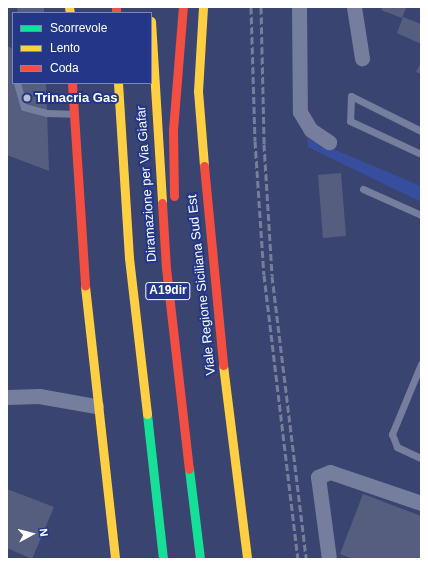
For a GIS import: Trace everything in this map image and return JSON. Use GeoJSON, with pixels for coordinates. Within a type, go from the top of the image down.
{"type":"FeatureCollection","features":[{"type":"Feature","properties":{"kind":"main road"},"geometry":{"type":"LineString","coordinates":[[174,210],[173,130],[183,7]]}},
{"type":"Feature","properties":{"kind":"main road","name":"Viale Regione Siciliana Sud Est"},"geometry":{"type":"LineString","coordinates":[[203,7],[198,90],[201,132],[226,390],[247,559]]}},
{"type":"Feature","properties":{"kind":"main road","name":"Diramazione per Via Giafar"},"geometry":{"type":"LineString","coordinates":[[152,37],[166,268],[188,469],[200,559]]}},
{"type":"Feature","properties":{"kind":"main road"},"geometry":{"type":"LineString","coordinates":[[72,84],[96,406],[115,559]]}},
{"type":"Feature","properties":{"kind":"main road","name":"Diramazione per Via Giafar"},"geometry":{"type":"LineString","coordinates":[[118,84],[128,258],[163,559]]}},
{"type":"Feature","properties":{"kind":"main road"},"geometry":{"type":"LineString","coordinates":[[182,319],[188,469]]}},
{"type":"Feature","properties":{"kind":"street"},"geometry":{"type":"LineString","coordinates":[[299,7],[300,112],[311,130],[329,142]]}},
{"type":"Feature","properties":{"kind":"street"},"geometry":{"type":"LineString","coordinates":[[354,7],[362,58]]}},
{"type":"Feature","properties":{"kind":"street"},"geometry":{"type":"LineString","coordinates":[[7,397],[39,396],[96,406]]}},
{"type":"Feature","properties":{"kind":"street"},"geometry":{"type":"LineString","coordinates":[[329,559],[318,477],[330,472],[421,504]]}},
{"type":"Feature","properties":{"kind":"lane"},"geometry":{"type":"LineString","coordinates":[[17,84],[24,107],[47,113],[74,114]]}},
{"type":"Feature","properties":{"kind":"lane"},"geometry":{"type":"LineString","coordinates":[[421,131],[351,96],[350,121],[421,154]]}},
{"type":"Feature","properties":{"kind":"lane"},"geometry":{"type":"LineString","coordinates":[[363,189],[421,215]]}},
{"type":"Feature","properties":{"kind":"lane"},"geometry":{"type":"LineString","coordinates":[[421,364],[392,434],[398,447],[421,458]]}},
{"type":"Feature","properties":{"kind":"shaded area"},"geometry":{"type":"Polygon","coordinates":[[[307,138],[421,186],[421,202],[308,147],[307,138]]]}},
{"type":"Feature","properties":{"kind":"building"},"geometry":{"type":"Polygon","coordinates":[[[17,7],[44,7],[44,12],[18,12],[17,7]]]}},
{"type":"Feature","properties":{"kind":"building"},"geometry":{"type":"Polygon","coordinates":[[[383,7],[406,8],[402,18],[381,10],[383,7]]]}},
{"type":"Feature","properties":{"kind":"building"},"geometry":{"type":"Polygon","coordinates":[[[403,17],[421,24],[421,44],[397,33],[403,17]]]}},
{"type":"Feature","properties":{"kind":"building","name":"Trinacria Gas"},"geometry":{"type":"Polygon","coordinates":[[[7,46],[12,48],[12,84],[46,84],[49,171],[7,155],[7,46]]]}},
{"type":"Feature","properties":{"kind":"building"},"geometry":{"type":"Polygon","coordinates":[[[421,62],[421,74],[416,72],[421,62]]]}},
{"type":"Feature","properties":{"kind":"building"},"geometry":{"type":"Polygon","coordinates":[[[341,173],[346,236],[323,238],[318,175],[341,173]]]}},
{"type":"Feature","properties":{"kind":"building"},"geometry":{"type":"Polygon","coordinates":[[[7,489],[54,507],[32,559],[7,548],[7,489]]]}},
{"type":"Feature","properties":{"kind":"building"},"geometry":{"type":"Polygon","coordinates":[[[363,494],[421,516],[421,559],[353,559],[340,554],[363,494]]]}},
{"type":"Feature","properties":{"kind":"railway"},"geometry":{"type":"LineString","coordinates":[[251,7],[255,141],[264,275],[298,559]]}},
{"type":"Feature","properties":{"kind":"railway"},"geometry":{"type":"LineString","coordinates":[[261,7],[264,144],[272,276],[306,559]]}},
{"type":"Feature","properties":{"kind":"traffic: fast"},"geometry":{"type":"LineString","coordinates":[[147,414],[163,559]]}},
{"type":"Feature","properties":{"kind":"traffic: fast"},"geometry":{"type":"LineString","coordinates":[[189,469],[200,559]]}},
{"type":"Feature","properties":{"kind":"traffic: slow"},"geometry":{"type":"LineString","coordinates":[[69,7],[70,12]]}},
{"type":"Feature","properties":{"kind":"traffic: slow"},"geometry":{"type":"LineString","coordinates":[[203,7],[198,91],[204,166]]}},
{"type":"Feature","properties":{"kind":"traffic: slow"},"geometry":{"type":"LineString","coordinates":[[152,38],[162,203]]}},
{"type":"Feature","properties":{"kind":"traffic: slow"},"geometry":{"type":"LineString","coordinates":[[118,84],[129,258],[147,414]]}},
{"type":"Feature","properties":{"kind":"traffic: slow"},"geometry":{"type":"LineString","coordinates":[[85,286],[115,559]]}},
{"type":"Feature","properties":{"kind":"traffic: slow"},"geometry":{"type":"LineString","coordinates":[[223,365],[247,559]]}},
{"type":"Feature","properties":{"kind":"traffic: jam"},"geometry":{"type":"LineString","coordinates":[[116,7],[116,12]]}},
{"type":"Feature","properties":{"kind":"traffic: jam"},"geometry":{"type":"LineString","coordinates":[[174,196],[173,130],[183,7]]}},
{"type":"Feature","properties":{"kind":"traffic: jam"},"geometry":{"type":"LineString","coordinates":[[72,84],[85,286]]}},
{"type":"Feature","properties":{"kind":"traffic: jam"},"geometry":{"type":"LineString","coordinates":[[204,166],[223,365]]}},
{"type":"Feature","properties":{"kind":"traffic: jam"},"geometry":{"type":"LineString","coordinates":[[162,203],[166,268],[189,469]]}},
{"type":"Feature","properties":{"kind":"place","name":"Trinacria Gas"},"geometry":{"type":"Point","coordinates":[27,98]}}]}
